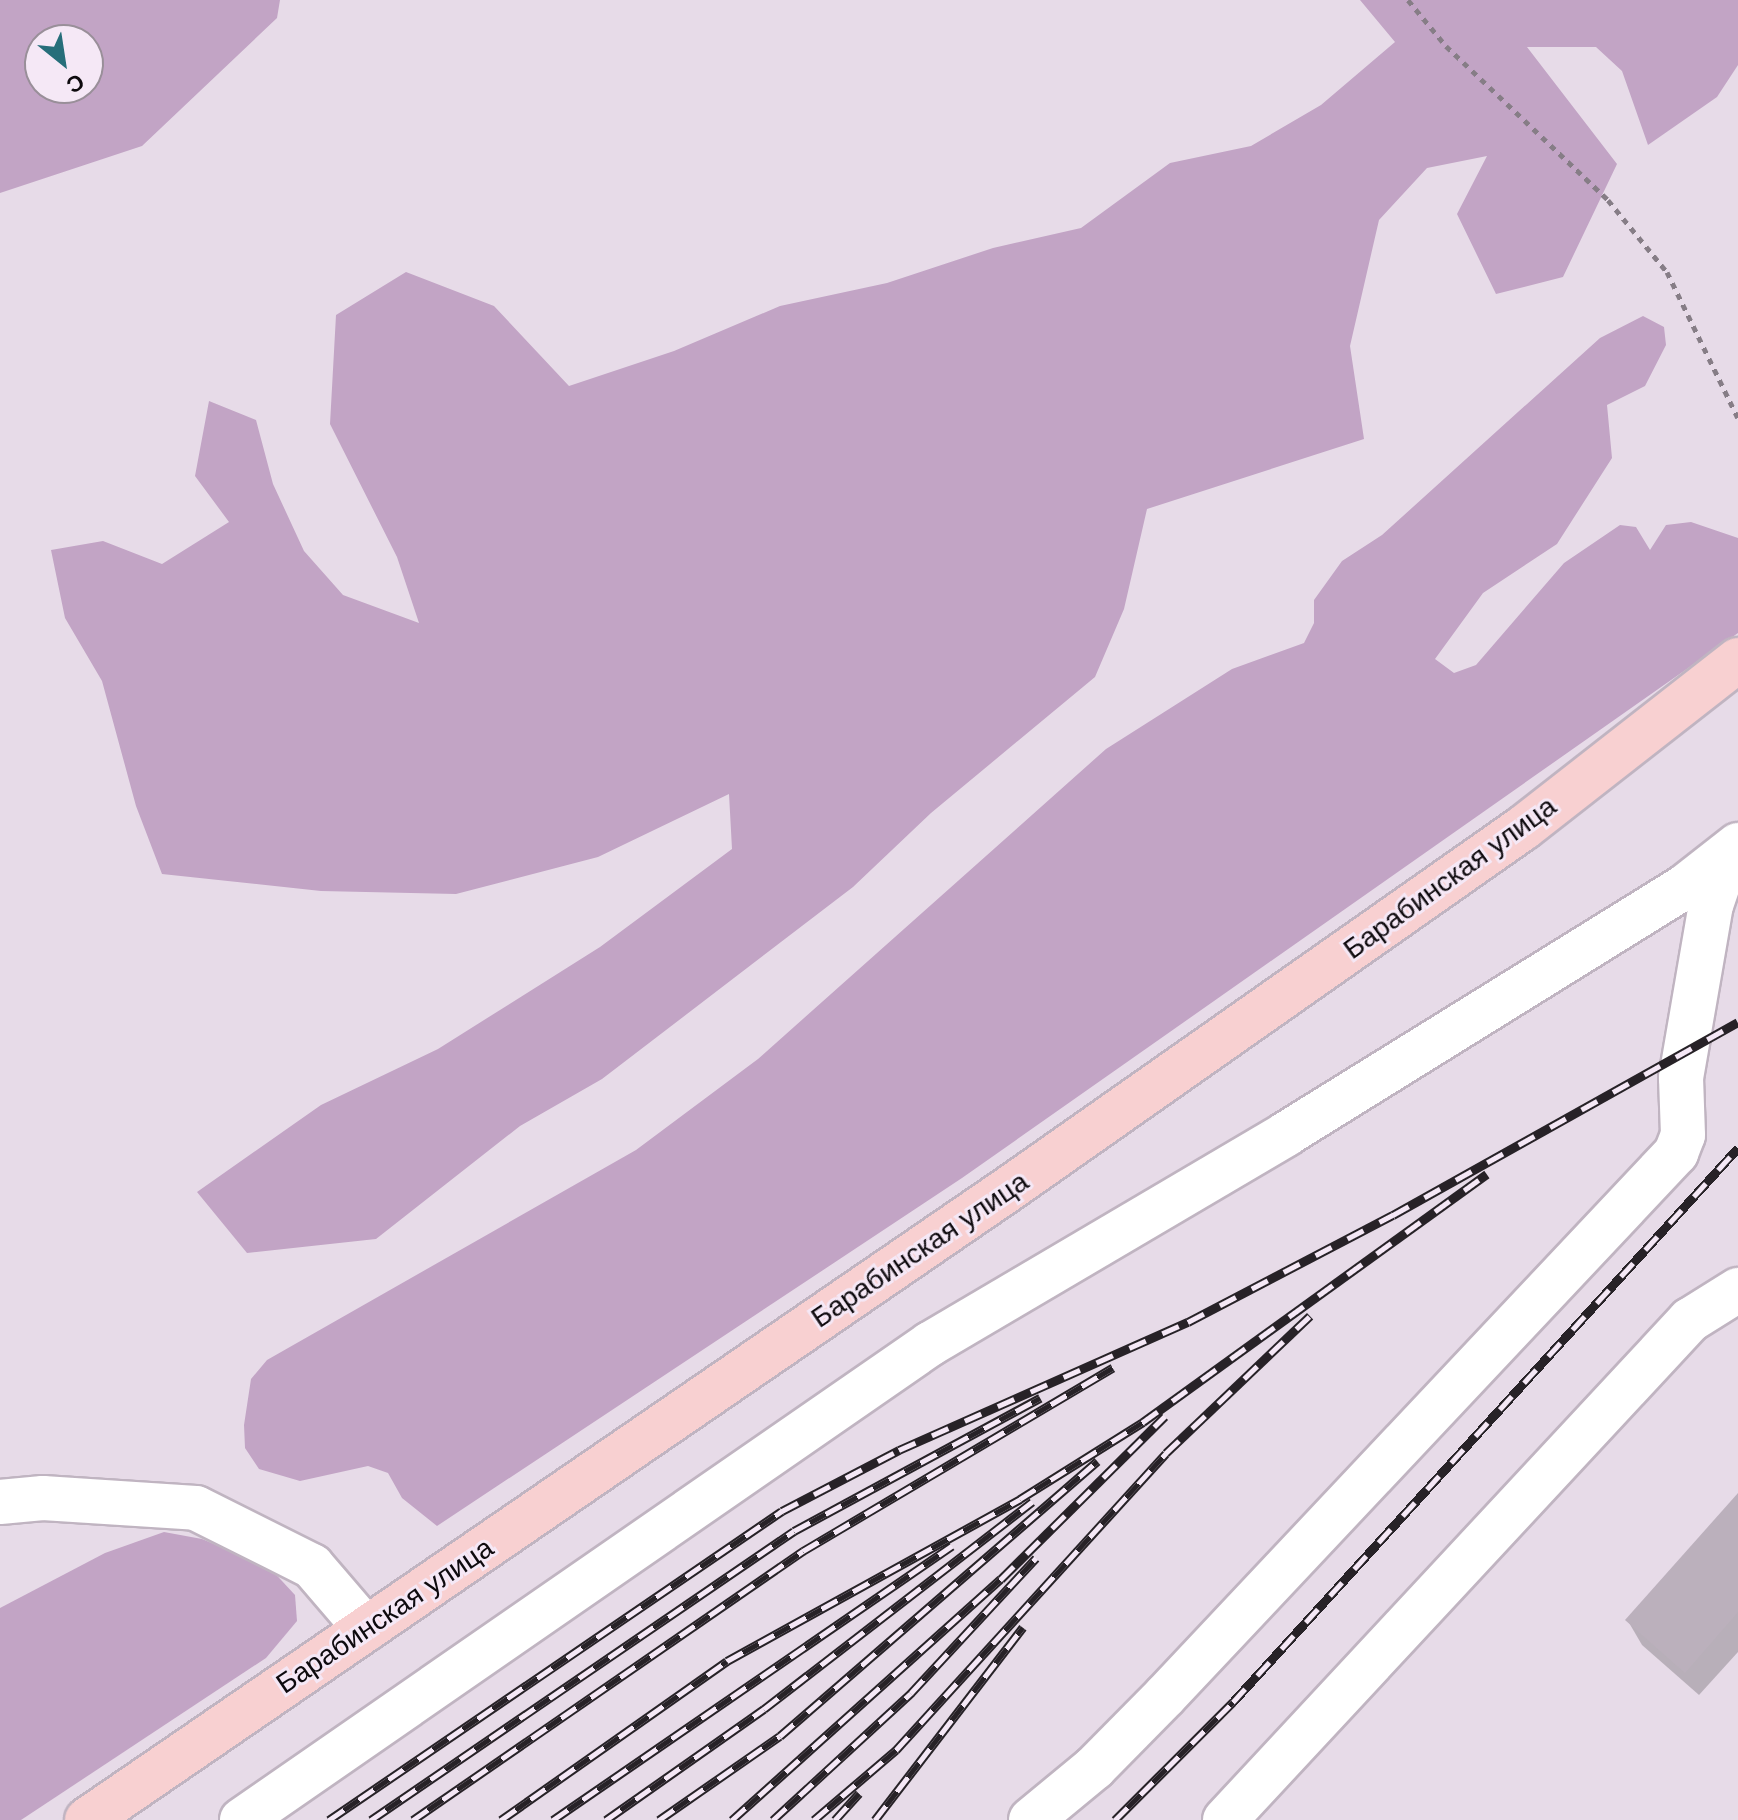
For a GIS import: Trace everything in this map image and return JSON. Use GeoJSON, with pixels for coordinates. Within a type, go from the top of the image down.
{"type":"FeatureCollection","features":[{"type":"Feature","properties":{"kind":"main road","name":"Барабинская улица"},"geometry":{"type":"LineString","coordinates":[[87,1820],[1010,1188],[1523,828],[1738,660]]}},
{"type":"Feature","properties":{"kind":"lane"},"geometry":{"type":"LineString","coordinates":[[242,1820],[930,1344],[1286,1134],[1687,885],[1738,846]]}},
{"type":"Feature","properties":{"kind":"lane"},"geometry":{"type":"LineString","coordinates":[[1031,1820],[1094,1768],[1165,1696],[1676,1153],[1683,1135],[1681,1078],[1711,905],[1725,864],[1738,846]]}},
{"type":"Feature","properties":{"kind":"lane"},"geometry":{"type":"LineString","coordinates":[[1225,1820],[1690,1320],[1738,1290]]}},
{"type":"Feature","properties":{"kind":"lane"},"geometry":{"type":"LineString","coordinates":[[0,1502],[43,1498],[196,1508],[312,1566],[366,1629]]}},
{"type":"Feature","properties":{"kind":"path"},"geometry":{"type":"LineString","coordinates":[[1408,0],[1446,46],[1608,200],[1667,272],[1738,418]]}},
{"type":"Feature","properties":{"kind":"shaded area"},"geometry":{"type":"Polygon","coordinates":[[[0,0],[280,0],[277,18],[142,146],[0,193],[0,0]]]}},
{"type":"Feature","properties":{"kind":"shaded area"},"geometry":{"type":"Polygon","coordinates":[[[1360,0],[1738,0],[1738,65],[1717,97],[1648,145],[1622,71],[1596,47],[1527,47],[1617,164],[1563,277],[1496,294],[1457,214],[1487,156],[1427,168],[1379,220],[1350,346],[1364,439],[1147,509],[1124,609],[1095,677],[931,813],[853,887],[602,1079],[520,1126],[376,1239],[247,1253],[197,1192],[321,1105],[438,1049],[600,947],[732,849],[729,794],[598,857],[456,894],[321,891],[162,874],[136,806],[102,681],[65,618],[51,550],[103,541],[162,564],[229,522],[195,476],[209,401],[256,420],[273,484],[304,551],[343,595],[419,623],[397,557],[330,424],[336,315],[406,272],[494,306],[569,386],[674,351],[780,306],[887,283],[993,248],[1081,228],[1170,163],[1251,146],[1321,105],[1395,42],[1360,0]]]}},
{"type":"Feature","properties":{"kind":"shaded area"},"geometry":{"type":"Polygon","coordinates":[[[1643,316],[1664,327],[1666,345],[1645,386],[1607,405],[1612,458],[1557,544],[1483,593],[1435,659],[1454,673],[1476,665],[1564,563],[1620,525],[1636,527],[1650,550],[1666,525],[1691,522],[1738,538],[1738,633],[962,1178],[437,1526],[402,1498],[388,1473],[368,1466],[300,1481],[259,1469],[245,1448],[244,1425],[251,1379],[267,1360],[636,1150],[758,1059],[1106,749],[1232,669],[1304,643],[1314,623],[1314,600],[1342,561],[1382,535],[1600,338],[1643,316]]]}},
{"type":"Feature","properties":{"kind":"shaded area"},"geometry":{"type":"Polygon","coordinates":[[[164,1532],[202,1539],[269,1567],[295,1595],[297,1621],[266,1658],[21,1820],[0,1820],[0,1608],[105,1553],[164,1532]]]}},
{"type":"Feature","properties":{"kind":"building"},"geometry":{"type":"Polygon","coordinates":[[[1738,1493],[1738,1612],[1685,1673],[1625,1620],[1738,1493]]]}},
{"type":"Feature","properties":{"kind":"railway"},"geometry":{"type":"LineString","coordinates":[[329,1820],[782,1511],[899,1450],[1188,1322],[1393,1215],[1738,1022]]}},
{"type":"Feature","properties":{"kind":"railway"},"geometry":{"type":"LineString","coordinates":[[1115,1820],[1233,1702],[1738,1148]]}},
{"type":"Feature","properties":{"kind":"railway"},"geometry":{"type":"LineString","coordinates":[[501,1820],[727,1661],[1020,1499],[1143,1422],[1487,1174]]}},
{"type":"Feature","properties":{"kind":"railway"},"geometry":{"type":"LineString","coordinates":[[814,1820],[896,1750],[1166,1453],[1310,1316]]}},
{"type":"Feature","properties":{"kind":"railway"},"geometry":{"type":"LineString","coordinates":[[413,1820],[803,1551],[1113,1368]]}},
{"type":"Feature","properties":{"kind":"railway"},"geometry":{"type":"LineString","coordinates":[[371,1820],[794,1531],[1040,1398]]}},
{"type":"Feature","properties":{"kind":"railway"},"geometry":{"type":"LineString","coordinates":[[732,1820],[1001,1579],[1165,1416]]}},
{"type":"Feature","properties":{"kind":"railway"},"geometry":{"type":"LineString","coordinates":[[659,1820],[780,1736],[1098,1461]]}},
{"type":"Feature","properties":{"kind":"railway"},"geometry":{"type":"LineString","coordinates":[[606,1820],[764,1709],[1032,1502]]}},
{"type":"Feature","properties":{"kind":"railway"},"geometry":{"type":"LineString","coordinates":[[553,1820],[952,1546]]}},
{"type":"Feature","properties":{"kind":"railway"},"geometry":{"type":"LineString","coordinates":[[773,1820],[911,1693],[1036,1558]]}},
{"type":"Feature","properties":{"kind":"railway"},"geometry":{"type":"LineString","coordinates":[[875,1820],[1023,1627]]}},
{"type":"Feature","properties":{"kind":"railway"},"geometry":{"type":"LineString","coordinates":[[835,1820],[859,1793]]}}]}
